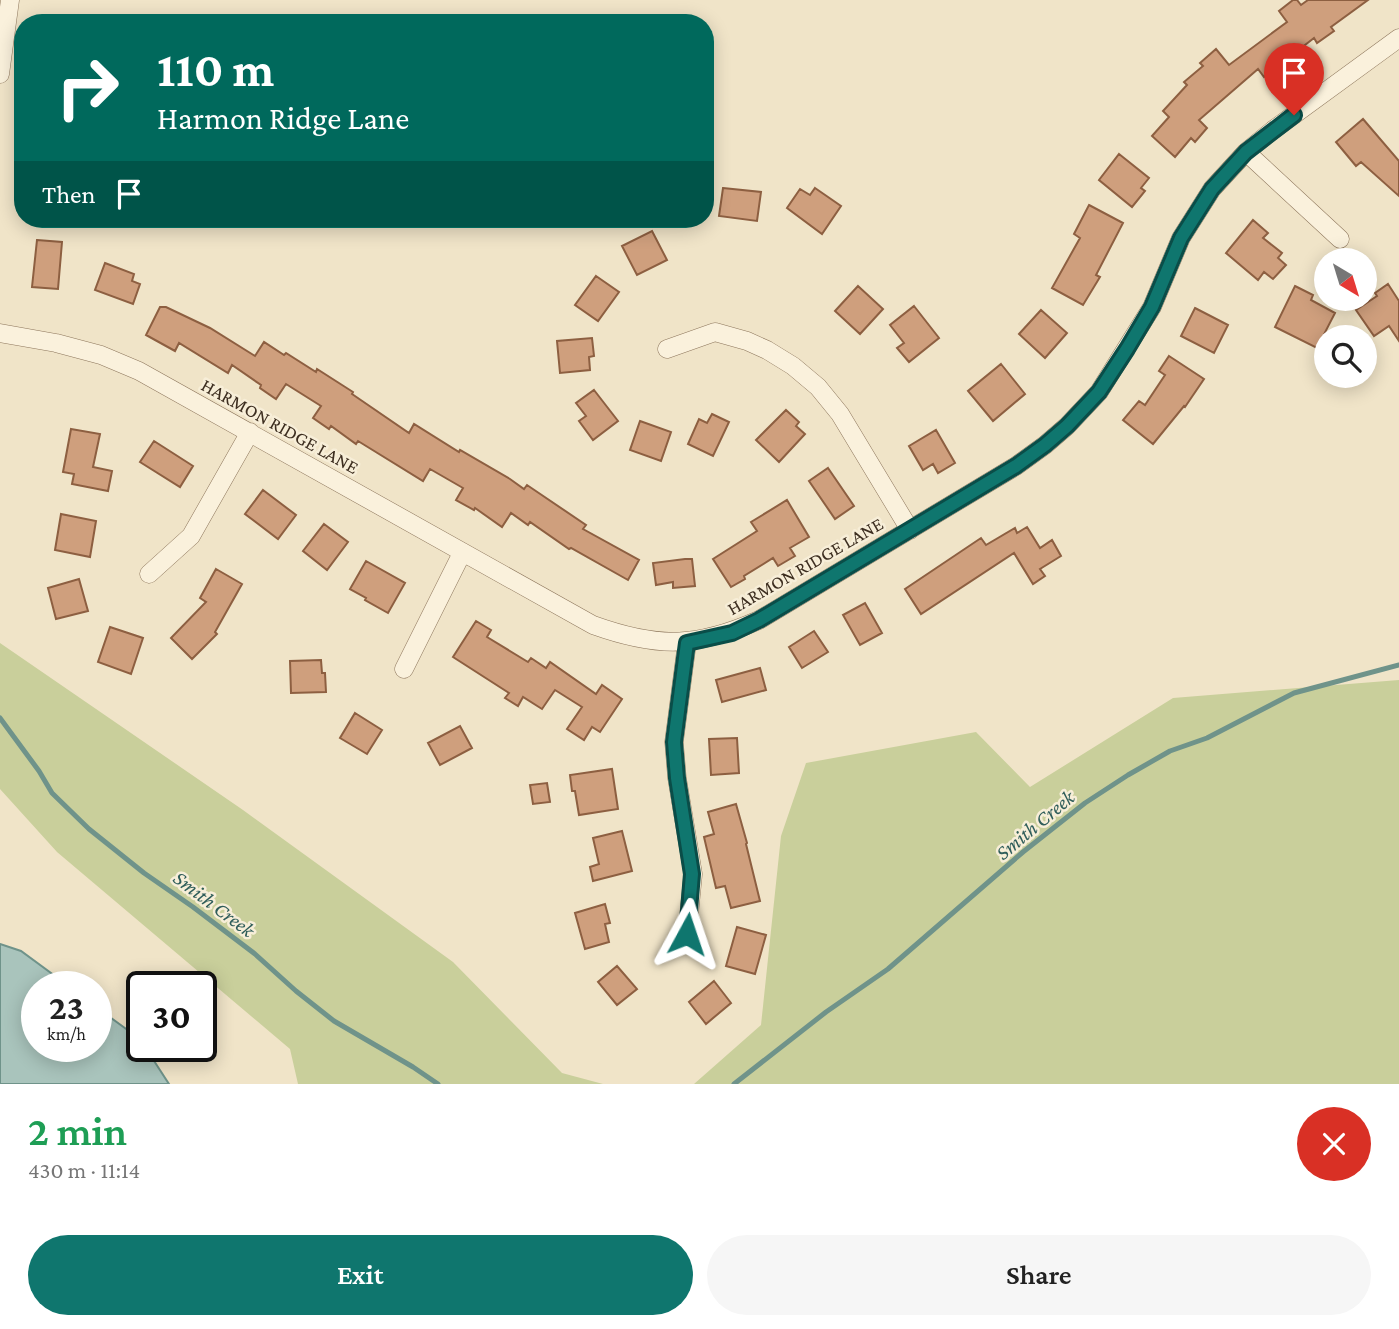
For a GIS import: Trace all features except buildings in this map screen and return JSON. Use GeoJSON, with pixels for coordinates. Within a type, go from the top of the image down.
{"type":"FeatureCollection","features":[{"type":"Feature","properties":{"kind":"street"},"geometry":{"type":"LineString","coordinates":[[0,74],[10,0]]}},
{"type":"Feature","properties":{"kind":"street","name":"HARMON RIDGE LANE"},"geometry":{"type":"LineString","coordinates":[[0,333],[56,343],[101,355],[139,371],[593,625],[621,635],[647,640],[687,643],[732,633],[759,620],[1016,466],[1067,426],[1099,392],[1152,307],[1181,238],[1212,189],[1246,152],[1273,130],[1399,38]]}},
{"type":"Feature","properties":{"kind":"street"},"geometry":{"type":"LineString","coordinates":[[1246,152],[1340,239]]}},
{"type":"Feature","properties":{"kind":"street"},"geometry":{"type":"LineString","coordinates":[[667,349],[715,332],[747,341],[793,366],[818,387],[840,414],[910,530]]}},
{"type":"Feature","properties":{"kind":"street"},"geometry":{"type":"LineString","coordinates":[[149,574],[191,536],[250,432]]}},
{"type":"Feature","properties":{"kind":"street"},"geometry":{"type":"LineString","coordinates":[[404,669],[462,552]]}},
{"type":"Feature","properties":{"kind":"street"},"geometry":{"type":"LineString","coordinates":[[687,643],[674,742],[692,874],[687,934]]}},
{"type":"Feature","properties":{"kind":"green space"},"geometry":{"type":"Polygon","coordinates":[[[0,643],[243,810],[453,962],[562,1073],[603,1084],[298,1084],[290,1049],[217,987],[217,971],[198,971],[57,852],[0,789],[0,643]]]}},
{"type":"Feature","properties":{"kind":"green space"},"geometry":{"type":"Polygon","coordinates":[[[1399,680],[1399,1084],[694,1084],[761,1025],[781,836],[806,763],[976,732],[1030,787],[1173,698],[1399,680]]]}},
{"type":"Feature","properties":{"kind":"water"},"geometry":{"type":"Polygon","coordinates":[[[0,944],[21,951],[48,971],[21,971],[21,1062],[112,1062],[112,1019],[126,1029],[126,1062],[155,1062],[169,1084],[0,1084],[0,944]]]}},
{"type":"Feature","properties":{"kind":"waterway","name":"Smith Creek"},"geometry":{"type":"LineString","coordinates":[[734,1084],[826,1012],[888,969],[1023,852],[1085,803],[1128,775],[1170,751],[1207,738],[1294,693],[1399,665]]}},
{"type":"Feature","properties":{"kind":"waterway","name":"Smith Creek"},"geometry":{"type":"LineString","coordinates":[[0,718],[52,793],[89,829],[255,954],[334,1021],[438,1084]]}},
{"type":"Feature","properties":{"kind":"route"},"geometry":{"type":"LineString","coordinates":[[687,934],[692,874],[674,742],[687,643],[732,633],[759,620],[1016,466],[1056,436],[1099,392],[1127,349],[1152,307],[1181,238],[1212,189],[1246,152],[1294,115]]}}]}
